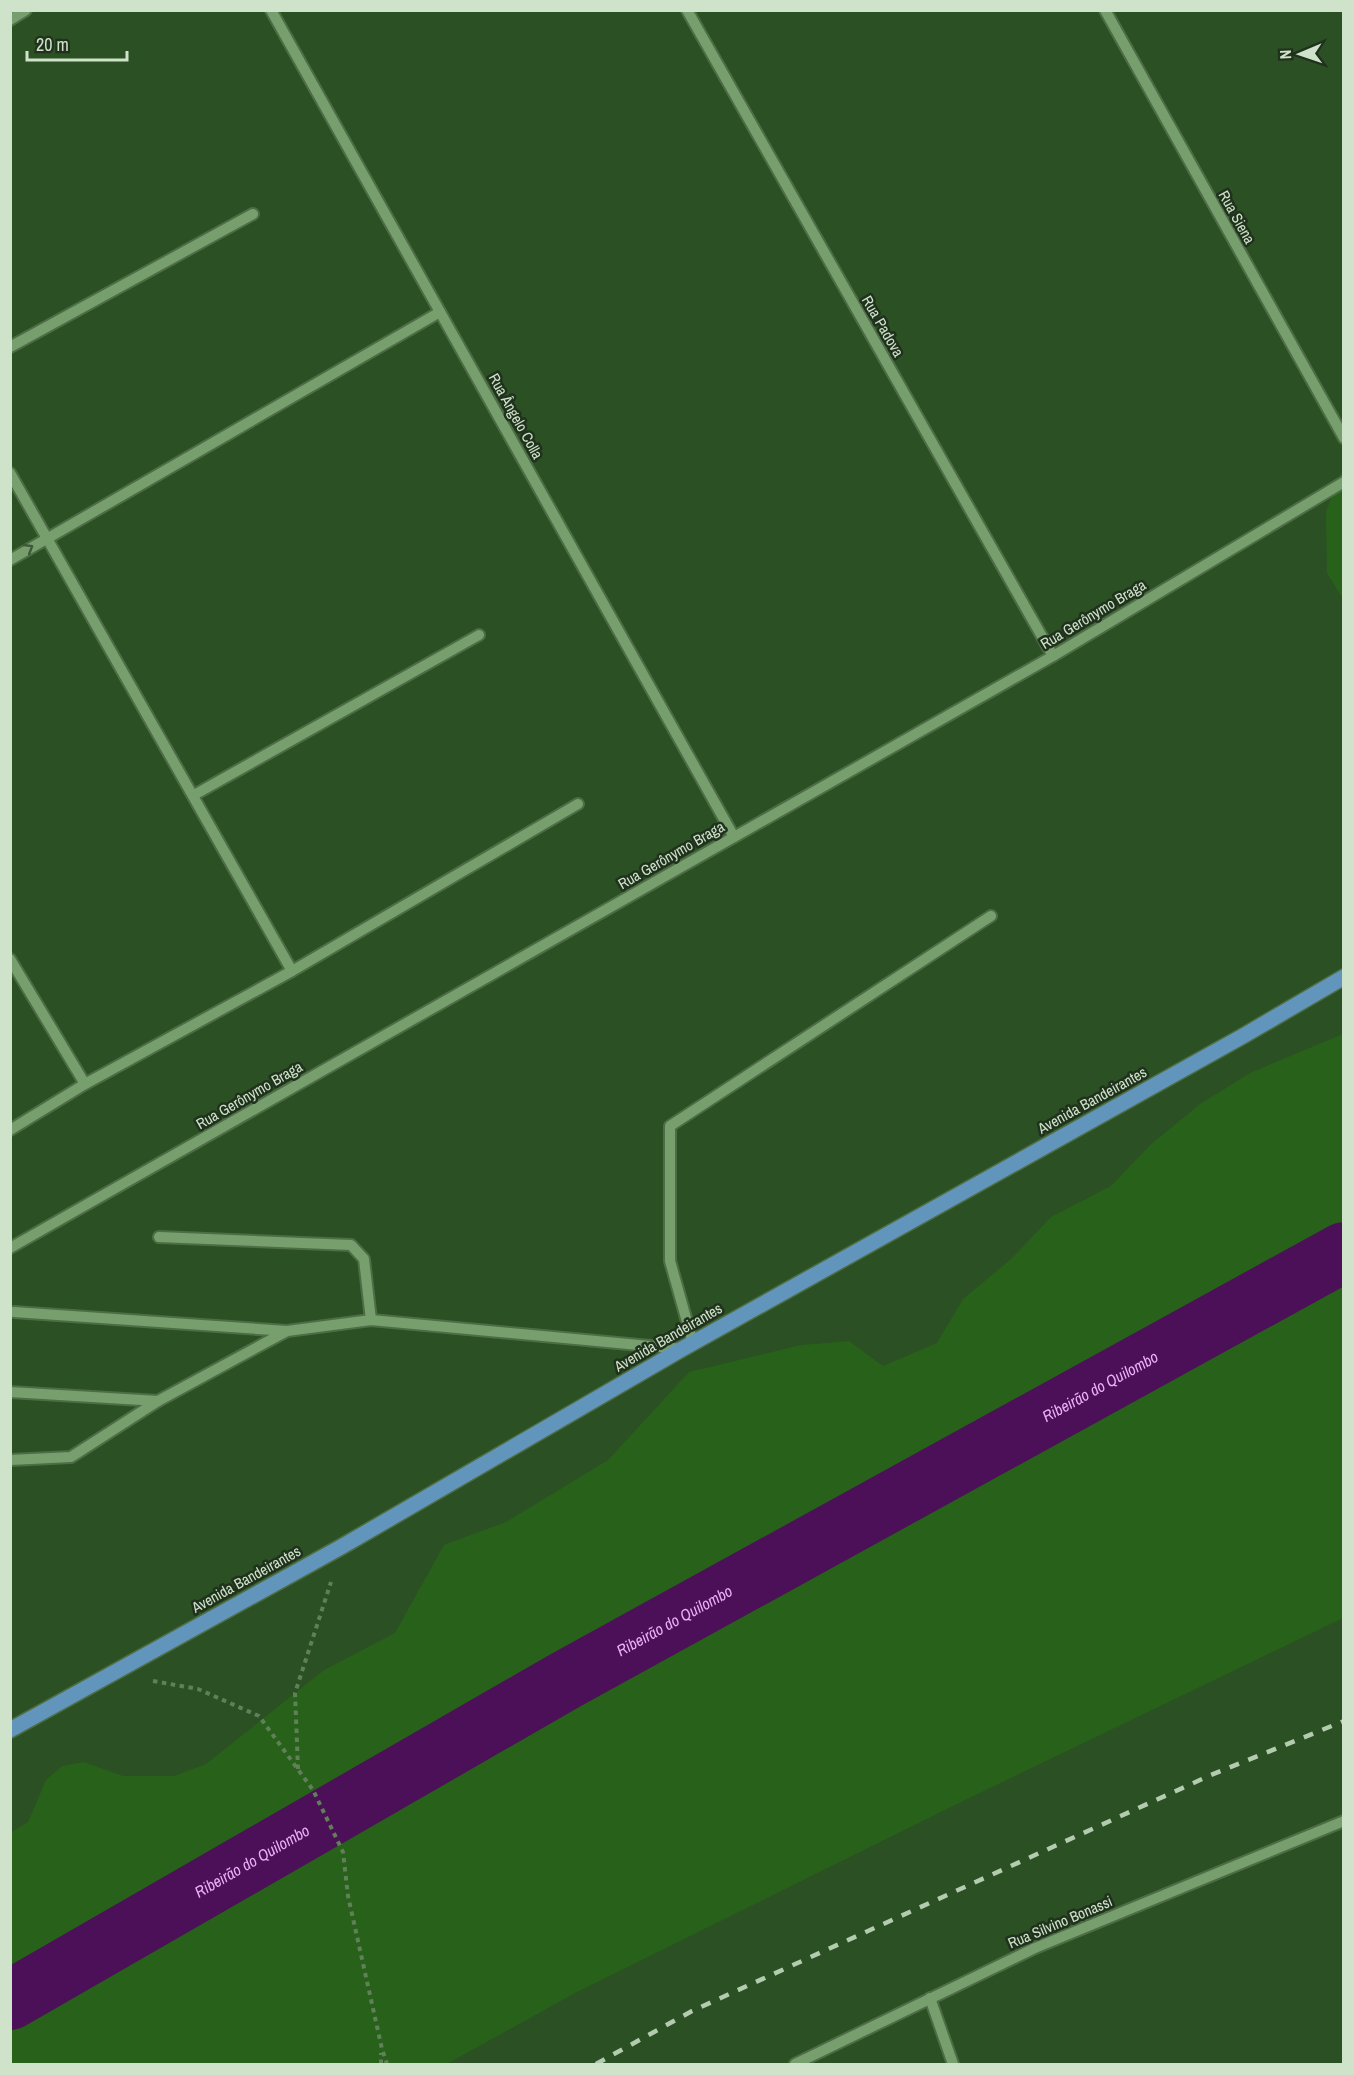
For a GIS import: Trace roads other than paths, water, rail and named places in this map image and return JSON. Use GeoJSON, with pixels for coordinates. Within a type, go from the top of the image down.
{"type":"FeatureCollection","features":[{"type":"Feature","properties":{"kind":"main road","name":"Avenida Bandeirantes"},"geometry":{"type":"LineString","coordinates":[[10,1730],[341,1547],[687,1346],[1233,1042],[1344,977]]}},
{"type":"Feature","properties":{"kind":"street"},"geometry":{"type":"LineString","coordinates":[[10,20],[26,10]]}},
{"type":"Feature","properties":{"kind":"street","name":"Rua Ângelo Colla"},"geometry":{"type":"LineString","coordinates":[[271,10],[734,837]]}},
{"type":"Feature","properties":{"kind":"street","name":"Rua Padova"},"geometry":{"type":"LineString","coordinates":[[687,10],[1053,656]]}},
{"type":"Feature","properties":{"kind":"street","name":"Rua Siena"},"geometry":{"type":"LineString","coordinates":[[1105,10],[1344,438]]}},
{"type":"Feature","properties":{"kind":"street"},"geometry":{"type":"LineString","coordinates":[[10,347],[253,214]]}},
{"type":"Feature","properties":{"kind":"street"},"geometry":{"type":"LineString","coordinates":[[10,560],[440,312]]}},
{"type":"Feature","properties":{"kind":"street"},"geometry":{"type":"LineString","coordinates":[[10,473],[292,970]]}},
{"type":"Feature","properties":{"kind":"street","name":"Rua Gerônymo Braga"},"geometry":{"type":"LineString","coordinates":[[10,1248],[1053,656],[1344,482]]}},
{"type":"Feature","properties":{"kind":"street"},"geometry":{"type":"LineString","coordinates":[[194,795],[479,634]]}},
{"type":"Feature","properties":{"kind":"street"},"geometry":{"type":"LineString","coordinates":[[10,1130],[85,1084],[292,970],[578,804]]}},
{"type":"Feature","properties":{"kind":"street"},"geometry":{"type":"LineString","coordinates":[[14,1312],[287,1331],[371,1320],[687,1346],[670,1261],[670,1126],[991,916]]}},
{"type":"Feature","properties":{"kind":"street"},"geometry":{"type":"LineString","coordinates":[[10,959],[85,1084]]}},
{"type":"Feature","properties":{"kind":"street"},"geometry":{"type":"LineString","coordinates":[[159,1237],[351,1245],[364,1258],[371,1320]]}},
{"type":"Feature","properties":{"kind":"street"},"geometry":{"type":"LineString","coordinates":[[10,1460],[71,1457],[158,1401],[287,1331]]}},
{"type":"Feature","properties":{"kind":"street"},"geometry":{"type":"LineString","coordinates":[[10,1392],[158,1401]]}},
{"type":"Feature","properties":{"kind":"street","name":"Rua Silvino Bonassi"},"geometry":{"type":"LineString","coordinates":[[795,2064],[1035,1948],[1344,1821]]}},
{"type":"Feature","properties":{"kind":"street"},"geometry":{"type":"LineString","coordinates":[[930,1998],[953,2064]]}},
{"type":"Feature","properties":{"kind":"waterway","name":"Ribeirão do Quilombo"},"geometry":{"type":"LineString","coordinates":[[10,2000],[566,1680],[1344,1252]]}},
{"type":"Feature","properties":{"kind":"railway"},"geometry":{"type":"LineString","coordinates":[[596,2064],[692,2011],[1211,1775],[1344,1721]]}}]}
